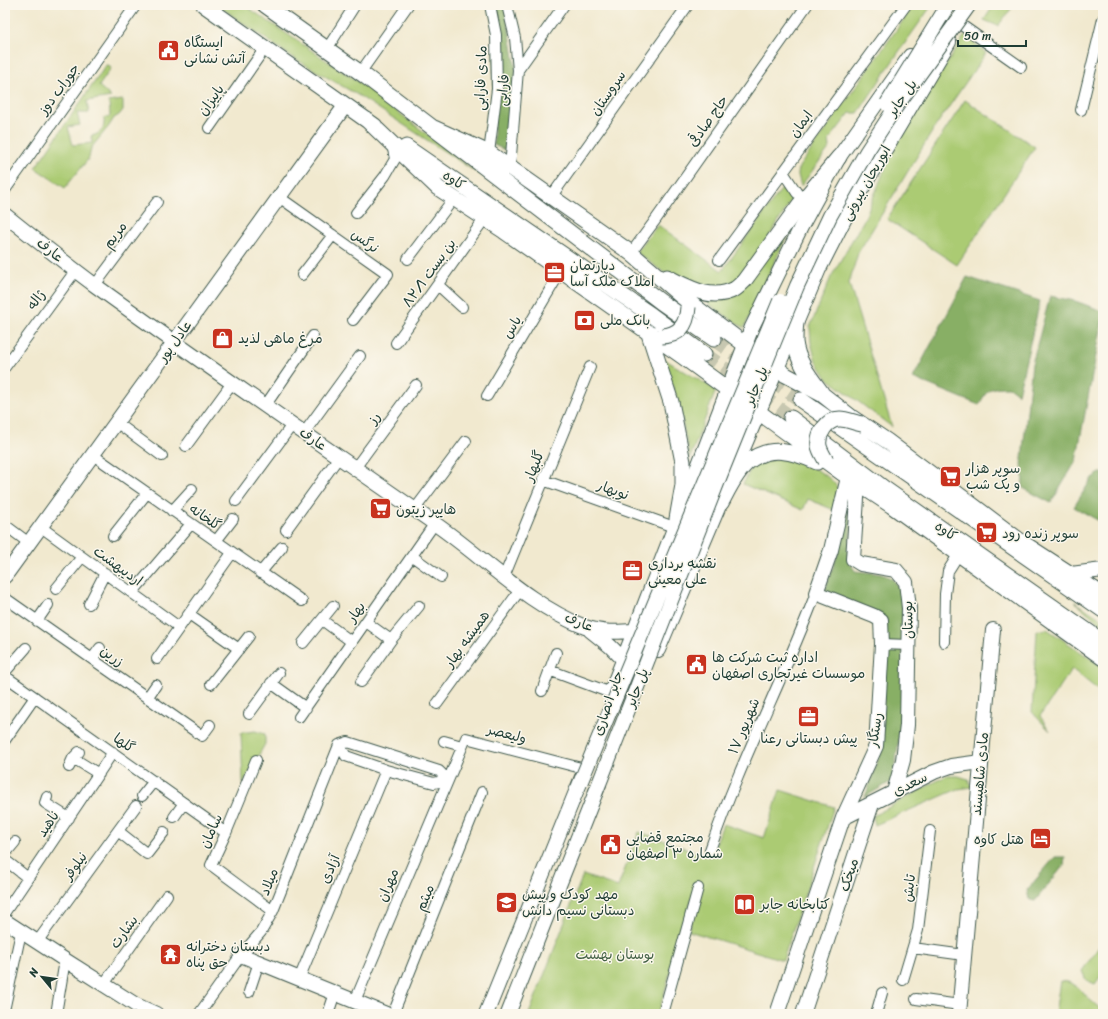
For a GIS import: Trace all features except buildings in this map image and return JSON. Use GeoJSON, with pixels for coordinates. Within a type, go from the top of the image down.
{"type":"FeatureCollection","features":[{"type":"Feature","properties":{"kind":"main road","name":"کاوه"},"geometry":{"type":"LineString","coordinates":[[204,5],[345,106],[651,315],[704,354]]}},
{"type":"Feature","properties":{"kind":"main road","name":"کاوه"},"geometry":{"type":"LineString","coordinates":[[265,5],[434,128],[661,302],[714,339]]}},
{"type":"Feature","properties":{"kind":"main road"},"geometry":{"type":"LineString","coordinates":[[647,266],[695,291],[710,294],[724,293],[735,289],[744,281],[800,204],[839,157],[947,5]]}},
{"type":"Feature","properties":{"kind":"main road","name":"پل جابر"},"geometry":{"type":"LineString","coordinates":[[578,788],[788,284],[822,213],[860,146],[921,51],[947,5]]}},
{"type":"Feature","properties":{"kind":"main road","name":"پل جابر"},"geometry":{"type":"LineString","coordinates":[[595,794],[767,359],[797,286],[830,216],[867,150],[895,108],[970,5]]}},
{"type":"Feature","properties":{"kind":"main road","name":"ابوریحان بیرونی"},"geometry":{"type":"LineString","coordinates":[[758,412],[818,269],[848,212],[970,5]]}},
{"type":"Feature","properties":{"kind":"main road","name":"عادل پور"},"geometry":{"type":"LineString","coordinates":[[5,576],[345,106]]}},
{"type":"Feature","properties":{"kind":"main road"},"geometry":{"type":"LineString","coordinates":[[367,120],[438,188],[485,218],[656,335],[727,390],[1103,658]]}},
{"type":"Feature","properties":{"kind":"main road"},"geometry":{"type":"LineString","coordinates":[[434,128],[489,153],[631,253],[647,266],[684,302],[776,368],[822,395],[887,441],[1023,543],[1103,595]]}},
{"type":"Feature","properties":{"kind":"main road"},"geometry":{"type":"LineString","coordinates":[[745,345],[752,327],[801,227],[839,157]]}},
{"type":"Feature","properties":{"kind":"main road","name":"عارف"},"geometry":{"type":"LineString","coordinates":[[5,215],[95,285],[174,342],[435,523],[520,590],[548,608],[586,628],[612,633],[634,631]]}},
{"type":"Feature","properties":{"kind":"main road"},"geometry":{"type":"LineString","coordinates":[[656,335],[670,335],[683,327],[687,317],[684,302]]}},
{"type":"Feature","properties":{"kind":"main road"},"geometry":{"type":"LineString","coordinates":[[796,323],[795,342],[799,356],[822,395]]}},
{"type":"Feature","properties":{"kind":"main road"},"geometry":{"type":"LineString","coordinates":[[656,335],[683,462],[683,485],[676,523]]}},
{"type":"Feature","properties":{"kind":"main road","name":"جابر انصاری"},"geometry":{"type":"LineString","coordinates":[[486,1014],[557,836],[578,788],[623,659],[745,345]]}},
{"type":"Feature","properties":{"kind":"main road","name":"کاوه"},"geometry":{"type":"LineString","coordinates":[[801,400],[1103,610]]}},
{"type":"Feature","properties":{"kind":"main road","name":"جابر انصاری"},"geometry":{"type":"LineString","coordinates":[[508,1014],[595,794],[679,602],[758,412]]}},
{"type":"Feature","properties":{"kind":"main road","name":"کاوه"},"geometry":{"type":"LineString","coordinates":[[791,418],[885,489],[1103,642]]}},
{"type":"Feature","properties":{"kind":"main road"},"geometry":{"type":"LineString","coordinates":[[826,461],[819,447],[820,436],[831,420],[840,419],[862,424]]}},
{"type":"Feature","properties":{"kind":"main road"},"geometry":{"type":"LineString","coordinates":[[721,503],[738,474],[748,462],[762,454],[778,450],[796,453],[850,478]]}},
{"type":"Feature","properties":{"kind":"main road"},"geometry":{"type":"LineString","coordinates":[[816,593],[831,550],[850,478]]}},
{"type":"Feature","properties":{"kind":"main road","name":"بوستان"},"geometry":{"type":"LineString","coordinates":[[850,478],[853,559],[861,564],[896,570],[906,582],[909,608],[908,725],[903,760],[894,792]]}},
{"type":"Feature","properties":{"kind":"main road"},"geometry":{"type":"LineString","coordinates":[[1071,574],[1103,570]]}},
{"type":"Feature","properties":{"kind":"main road","name":"رستگار"},"geometry":{"type":"LineString","coordinates":[[777,1014],[843,818],[876,746],[882,644],[881,620],[816,593]]}},
{"type":"Feature","properties":{"kind":"main road"},"geometry":{"type":"LineString","coordinates":[[586,628],[610,646],[623,659]]}},
{"type":"Feature","properties":{"kind":"main road","name":"مادی شاهپسند"},"geometry":{"type":"LineString","coordinates":[[959,1010],[993,630]]}},
{"type":"Feature","properties":{"kind":"main road","name":"سعدی"},"geometry":{"type":"LineString","coordinates":[[843,818],[934,772],[951,766],[981,762]]}},
{"type":"Feature","properties":{"kind":"main road","name":"میخک"},"geometry":{"type":"LineString","coordinates":[[803,1014],[872,804]]}},
{"type":"Feature","properties":{"kind":"main road"},"geometry":{"type":"LineString","coordinates":[[5,921],[136,1004],[156,1014]]}},
{"type":"Feature","properties":{"kind":"main road"},"geometry":{"type":"LineString","coordinates":[[241,955],[386,1014]]}},
{"type":"Feature","properties":{"kind":"street","name":"جوراب دوز"},"geometry":{"type":"LineString","coordinates":[[5,190],[136,5]]}},
{"type":"Feature","properties":{"kind":"street"},"geometry":{"type":"LineString","coordinates":[[327,49],[355,5]]}},
{"type":"Feature","properties":{"kind":"street"},"geometry":{"type":"LineString","coordinates":[[360,73],[408,5]]}},
{"type":"Feature","properties":{"kind":"street","name":"مادی فارابی"},"geometry":{"type":"LineString","coordinates":[[489,153],[497,89],[496,35],[490,5]]}},
{"type":"Feature","properties":{"kind":"street"},"geometry":{"type":"LineString","coordinates":[[507,5],[515,38],[518,70]]}},
{"type":"Feature","properties":{"kind":"street","name":"فارابی"},"geometry":{"type":"LineString","coordinates":[[510,168],[518,70],[564,5]]}},
{"type":"Feature","properties":{"kind":"street","name":"سروستان"},"geometry":{"type":"LineString","coordinates":[[551,197],[688,5]]}},
{"type":"Feature","properties":{"kind":"street","name":"حاج صادقی"},"geometry":{"type":"LineString","coordinates":[[631,253],[807,5]]}},
{"type":"Feature","properties":{"kind":"street","name":"ایمان"},"geometry":{"type":"LineString","coordinates":[[719,260],[906,5]]}},
{"type":"Feature","properties":{"kind":"street"},"geometry":{"type":"LineString","coordinates":[[1081,110],[1103,19]]}},
{"type":"Feature","properties":{"kind":"street"},"geometry":{"type":"LineString","coordinates":[[960,24],[1021,67]]}},
{"type":"Feature","properties":{"kind":"street","name":"پاییزان"},"geometry":{"type":"LineString","coordinates":[[209,128],[265,48]]}},
{"type":"Feature","properties":{"kind":"street"},"geometry":{"type":"LineString","coordinates":[[356,213],[386,176],[395,159],[392,144]]}},
{"type":"Feature","properties":{"kind":"street"},"geometry":{"type":"LineString","coordinates":[[783,172],[797,192]]}},
{"type":"Feature","properties":{"kind":"street","name":"نرگس"},"geometry":{"type":"LineString","coordinates":[[279,197],[388,274],[353,320]]}},
{"type":"Feature","properties":{"kind":"street"},"geometry":{"type":"LineString","coordinates":[[408,259],[454,198]]}},
{"type":"Feature","properties":{"kind":"street","name":"مریم"},"geometry":{"type":"LineString","coordinates":[[95,285],[157,202]]}},
{"type":"Feature","properties":{"kind":"street","name":"بن بست ۸۲/۱"},"geometry":{"type":"LineString","coordinates":[[396,343],[485,218]]}},
{"type":"Feature","properties":{"kind":"street"},"geometry":{"type":"LineString","coordinates":[[302,275],[333,235]]}},
{"type":"Feature","properties":{"kind":"street","name":"ژاله"},"geometry":{"type":"LineString","coordinates":[[5,367],[76,270]]}},
{"type":"Feature","properties":{"kind":"street","name":"یاس"},"geometry":{"type":"LineString","coordinates":[[487,396],[561,271]]}},
{"type":"Feature","properties":{"kind":"street"},"geometry":{"type":"LineString","coordinates":[[438,284],[462,307]]}},
{"type":"Feature","properties":{"kind":"street"},"geometry":{"type":"LineString","coordinates":[[265,406],[313,336]]}},
{"type":"Feature","properties":{"kind":"street"},"geometry":{"type":"LineString","coordinates":[[304,433],[360,356]]}},
{"type":"Feature","properties":{"kind":"street","name":"گلبهار"},"geometry":{"type":"LineString","coordinates":[[504,577],[590,367]]}},
{"type":"Feature","properties":{"kind":"street"},"geometry":{"type":"LineString","coordinates":[[186,446],[232,383]]}},
{"type":"Feature","properties":{"kind":"street","name":"رز"},"geometry":{"type":"LineString","coordinates":[[355,468],[416,384]]}},
{"type":"Feature","properties":{"kind":"street"},"geometry":{"type":"LineString","coordinates":[[116,422],[162,456]]}},
{"type":"Feature","properties":{"kind":"street"},"geometry":{"type":"LineString","coordinates":[[236,501],[292,425]]}},
{"type":"Feature","properties":{"kind":"street"},"geometry":{"type":"LineString","coordinates":[[414,509],[466,441]]}},
{"type":"Feature","properties":{"kind":"street","name":"گلخانه"},"geometry":{"type":"LineString","coordinates":[[93,455],[302,601]]}},
{"type":"Feature","properties":{"kind":"street"},"geometry":{"type":"LineString","coordinates":[[286,530],[339,457]]}},
{"type":"Feature","properties":{"kind":"street","name":"نوبهار"},"geometry":{"type":"LineString","coordinates":[[543,480],[676,523]]}},
{"type":"Feature","properties":{"kind":"street"},"geometry":{"type":"LineString","coordinates":[[172,511],[192,489]]}},
{"type":"Feature","properties":{"kind":"street"},"geometry":{"type":"LineString","coordinates":[[113,536],[147,493]]}},
{"type":"Feature","properties":{"kind":"street"},"geometry":{"type":"LineString","coordinates":[[216,541],[233,519]]}},
{"type":"Feature","properties":{"kind":"street","name":"بهار"},"geometry":{"type":"LineString","coordinates":[[299,717],[435,523]]}},
{"type":"Feature","properties":{"kind":"street"},"geometry":{"type":"LineString","coordinates":[[132,593],[191,524]]}},
{"type":"Feature","properties":{"kind":"street"},"geometry":{"type":"LineString","coordinates":[[5,525],[30,542]]}},
{"type":"Feature","properties":{"kind":"street","name":"اردیبهشت"},"geometry":{"type":"LineString","coordinates":[[41,527],[179,627]]}},
{"type":"Feature","properties":{"kind":"street"},"geometry":{"type":"LineString","coordinates":[[260,573],[282,547]]}},
{"type":"Feature","properties":{"kind":"street"},"geometry":{"type":"LineString","coordinates":[[157,659],[232,553]]}},
{"type":"Feature","properties":{"kind":"street"},"geometry":{"type":"LineString","coordinates":[[944,642],[945,594],[948,571],[958,555]]}},
{"type":"Feature","properties":{"kind":"street"},"geometry":{"type":"LineString","coordinates":[[412,556],[441,577]]}},
{"type":"Feature","properties":{"kind":"street"},"geometry":{"type":"LineString","coordinates":[[56,590],[82,557]]}},
{"type":"Feature","properties":{"kind":"street"},"geometry":{"type":"LineString","coordinates":[[89,604],[105,573]]}},
{"type":"Feature","properties":{"kind":"street","name":"همیشه بهار"},"geometry":{"type":"LineString","coordinates":[[437,704],[520,590]]}},
{"type":"Feature","properties":{"kind":"street","name":"۱۷ شهریور"},"geometry":{"type":"LineString","coordinates":[[710,850],[722,816],[757,730],[803,628],[816,593]]}},
{"type":"Feature","properties":{"kind":"street","name":"زرین"},"geometry":{"type":"LineString","coordinates":[[5,598],[202,736],[210,725]]}},
{"type":"Feature","properties":{"kind":"street"},"geometry":{"type":"LineString","coordinates":[[37,621],[48,605]]}},
{"type":"Feature","properties":{"kind":"street"},"geometry":{"type":"LineString","coordinates":[[303,643],[333,606]]}},
{"type":"Feature","properties":{"kind":"street"},"geometry":{"type":"LineString","coordinates":[[361,682],[391,640],[419,606]]}},
{"type":"Feature","properties":{"kind":"street"},"geometry":{"type":"LineString","coordinates":[[188,614],[239,649]]}},
{"type":"Feature","properties":{"kind":"street"},"geometry":{"type":"LineString","coordinates":[[322,620],[352,642]]}},
{"type":"Feature","properties":{"kind":"street"},"geometry":{"type":"LineString","coordinates":[[366,622],[391,640]]}},
{"type":"Feature","properties":{"kind":"street"},"geometry":{"type":"LineString","coordinates":[[211,684],[248,636]]}},
{"type":"Feature","properties":{"kind":"street"},"geometry":{"type":"LineString","coordinates":[[882,644],[909,645]]}},
{"type":"Feature","properties":{"kind":"street"},"geometry":{"type":"LineString","coordinates":[[5,672],[26,648]]}},
{"type":"Feature","properties":{"kind":"street"},"geometry":{"type":"LineString","coordinates":[[92,659],[100,648]]}},
{"type":"Feature","properties":{"kind":"street"},"geometry":{"type":"LineString","coordinates":[[542,691],[556,653]]}},
{"type":"Feature","properties":{"kind":"street"},"geometry":{"type":"LineString","coordinates":[[549,670],[611,693]]}},
{"type":"Feature","properties":{"kind":"street"},"geometry":{"type":"LineString","coordinates":[[249,714],[279,673]]}},
{"type":"Feature","properties":{"kind":"street","name":"گلها"},"geometry":{"type":"LineString","coordinates":[[5,676],[226,833]]}},
{"type":"Feature","properties":{"kind":"street"},"geometry":{"type":"LineString","coordinates":[[271,683],[306,708]]}},
{"type":"Feature","properties":{"kind":"street"},"geometry":{"type":"LineString","coordinates":[[147,698],[156,685]]}},
{"type":"Feature","properties":{"kind":"street"},"geometry":{"type":"LineString","coordinates":[[5,740],[35,697]]}},
{"type":"Feature","properties":{"kind":"street","name":"ولیعصر"},"geometry":{"type":"LineString","coordinates":[[462,746],[466,738],[585,769]]}},
{"type":"Feature","properties":{"kind":"street"},"geometry":{"type":"LineString","coordinates":[[444,741],[462,746],[448,780]]}},
{"type":"Feature","properties":{"kind":"street"},"geometry":{"type":"LineString","coordinates":[[348,742],[383,753],[439,771],[448,780],[434,783],[382,769],[346,756],[339,745],[348,742]]}},
{"type":"Feature","properties":{"kind":"street","name":"میلاد"},"geometry":{"type":"LineString","coordinates":[[199,1014],[241,955],[261,932],[273,910],[339,745]]}},
{"type":"Feature","properties":{"kind":"street","name":"ناهید"},"geometry":{"type":"LineString","coordinates":[[5,912],[113,752]]}},
{"type":"Feature","properties":{"kind":"street","name":"آزادی"},"geometry":{"type":"LineString","coordinates":[[299,978],[382,769],[383,753]]}},
{"type":"Feature","properties":{"kind":"street"},"geometry":{"type":"LineString","coordinates":[[74,759],[99,774]]}},
{"type":"Feature","properties":{"kind":"street","name":"سامان"},"geometry":{"type":"LineString","coordinates":[[256,760],[211,865],[273,910]]}},
{"type":"Feature","properties":{"kind":"street"},"geometry":{"type":"LineString","coordinates":[[412,777],[416,764]]}},
{"type":"Feature","properties":{"kind":"street","name":"مهران"},"geometry":{"type":"LineString","coordinates":[[355,1001],[448,780]]}},
{"type":"Feature","properties":{"kind":"street"},"geometry":{"type":"LineString","coordinates":[[142,796],[154,781]]}},
{"type":"Feature","properties":{"kind":"street","name":"میثم"},"geometry":{"type":"LineString","coordinates":[[393,1014],[482,792]]}},
{"type":"Feature","properties":{"kind":"street"},"geometry":{"type":"LineString","coordinates":[[47,797],[45,803],[69,818]]}},
{"type":"Feature","properties":{"kind":"street"},"geometry":{"type":"LineString","coordinates":[[174,817],[184,802]]}},
{"type":"Feature","properties":{"kind":"street","name":"نیلوفر"},"geometry":{"type":"LineString","coordinates":[[37,942],[136,806]]}},
{"type":"Feature","properties":{"kind":"street"},"geometry":{"type":"LineString","coordinates":[[118,831],[147,854],[164,832]]}},
{"type":"Feature","properties":{"kind":"street","name":"تابش"},"geometry":{"type":"LineString","coordinates":[[902,980],[918,930],[930,831]]}},
{"type":"Feature","properties":{"kind":"street"},"geometry":{"type":"LineString","coordinates":[[5,854],[15,842]]}},
{"type":"Feature","properties":{"kind":"street"},"geometry":{"type":"LineString","coordinates":[[5,860],[28,878]]}},
{"type":"Feature","properties":{"kind":"street"},"geometry":{"type":"LineString","coordinates":[[663,1014],[698,888]]}},
{"type":"Feature","properties":{"kind":"street","name":"بشارت"},"geometry":{"type":"LineString","coordinates":[[104,984],[167,895]]}},
{"type":"Feature","properties":{"kind":"street"},"geometry":{"type":"LineString","coordinates":[[5,1006],[21,932]]}},
{"type":"Feature","properties":{"kind":"street"},"geometry":{"type":"LineString","coordinates":[[913,948],[964,955]]}},
{"type":"Feature","properties":{"kind":"street"},"geometry":{"type":"LineString","coordinates":[[56,1014],[65,960]]}},
{"type":"Feature","properties":{"kind":"street"},"geometry":{"type":"LineString","coordinates":[[249,992],[260,962]]}},
{"type":"Feature","properties":{"kind":"street"},"geometry":{"type":"LineString","coordinates":[[328,1014],[335,993]]}},
{"type":"Feature","properties":{"kind":"street"},"geometry":{"type":"LineString","coordinates":[[876,1014],[881,997],[886,1014]]}},
{"type":"Feature","properties":{"kind":"street"},"geometry":{"type":"LineString","coordinates":[[916,999],[959,1010]]}},
{"type":"Feature","properties":{"kind":"green space"},"geometry":{"type":"Polygon","coordinates":[[[217,5],[244,5],[360,83],[479,174],[361,97],[292,57],[217,5]]]}},
{"type":"Feature","properties":{"kind":"green space"},"geometry":{"type":"Polygon","coordinates":[[[494,5],[505,5],[516,69],[507,151],[494,145],[494,5]]]}},
{"type":"Feature","properties":{"kind":"green space"},"geometry":{"type":"Polygon","coordinates":[[[914,5],[932,5],[858,113],[850,113],[829,140],[830,147],[801,186],[798,175],[799,167],[914,5]]]}},
{"type":"Feature","properties":{"kind":"green space"},"geometry":{"type":"Polygon","coordinates":[[[994,5],[1014,5],[998,26],[984,20],[994,5]]]}},
{"type":"Feature","properties":{"kind":"green space"},"geometry":{"type":"Polygon","coordinates":[[[965,35],[986,53],[935,127],[858,253],[849,283],[892,427],[827,378],[816,361],[811,343],[810,327],[831,277],[865,218],[892,151],[965,35]]]}},
{"type":"Feature","properties":{"kind":"green space"},"geometry":{"type":"Polygon","coordinates":[[[107,64],[111,68],[99,86],[111,97],[87,101],[89,113],[77,113],[80,125],[68,127],[73,145],[92,143],[91,136],[102,130],[104,118],[110,116],[109,102],[123,100],[123,110],[114,118],[91,148],[89,158],[65,188],[35,168],[107,64]]]}},
{"type":"Feature","properties":{"kind":"green space"},"geometry":{"type":"Polygon","coordinates":[[[965,100],[1035,147],[957,265],[887,219],[965,100]]]}},
{"type":"Feature","properties":{"kind":"green space"},"geometry":{"type":"Polygon","coordinates":[[[787,185],[794,196],[759,253],[740,278],[727,287],[714,289],[663,272],[636,252],[658,225],[722,271],[780,191],[787,185]]]}},
{"type":"Feature","properties":{"kind":"green space"},"geometry":{"type":"Polygon","coordinates":[[[796,216],[744,328],[700,298],[726,297],[796,216]]]}},
{"type":"Feature","properties":{"kind":"green space"},"geometry":{"type":"Polygon","coordinates":[[[967,277],[1040,301],[1018,394],[1009,387],[994,388],[987,392],[979,405],[913,378],[967,277]]]}},
{"type":"Feature","properties":{"kind":"green space"},"geometry":{"type":"Polygon","coordinates":[[[1050,296],[1075,301],[1103,311],[1103,318],[1076,461],[1051,503],[1023,488],[1022,459],[1032,364],[1050,296]]]}},
{"type":"Feature","properties":{"kind":"green space"},"geometry":{"type":"Polygon","coordinates":[[[662,358],[716,390],[690,458],[678,401],[662,358]]]}},
{"type":"Feature","properties":{"kind":"green space"},"geometry":{"type":"Polygon","coordinates":[[[791,457],[832,480],[838,490],[834,510],[808,499],[803,510],[743,484],[752,466],[763,460],[791,457]]]}},
{"type":"Feature","properties":{"kind":"green space"},"geometry":{"type":"Polygon","coordinates":[[[1100,473],[1103,473],[1103,523],[1074,507],[1092,478],[1100,473]]]}},
{"type":"Feature","properties":{"kind":"green space"},"geometry":{"type":"Polygon","coordinates":[[[850,499],[853,505],[848,560],[855,571],[879,574],[891,578],[900,589],[903,598],[901,713],[892,781],[865,797],[882,749],[886,619],[825,590],[838,553],[850,499]]]}},
{"type":"Feature","properties":{"kind":"green space"},"geometry":{"type":"Polygon","coordinates":[[[1075,602],[1103,620],[1103,626],[1075,602]]]}},
{"type":"Feature","properties":{"kind":"green space"},"geometry":{"type":"Polygon","coordinates":[[[1047,629],[1103,667],[1103,694],[1072,669],[1040,716],[1050,731],[1032,712],[1037,631],[1047,629]]]}},
{"type":"Feature","properties":{"kind":"green space"},"geometry":{"type":"Polygon","coordinates":[[[255,731],[265,734],[265,744],[243,784],[241,733],[255,731]]]}},
{"type":"Feature","properties":{"kind":"green space"},"geometry":{"type":"Polygon","coordinates":[[[946,776],[958,776],[968,779],[972,787],[958,789],[875,825],[873,816],[946,776]]]}},
{"type":"Feature","properties":{"kind":"green space","name":"بوستان بهشت"},"geometry":{"type":"Polygon","coordinates":[[[780,790],[834,807],[783,960],[689,931],[695,888],[658,1014],[529,1014],[583,875],[618,887],[639,832],[711,857],[723,824],[764,838],[780,790]]]}},
{"type":"Feature","properties":{"kind":"green space"},"geometry":{"type":"Polygon","coordinates":[[[1055,857],[1065,857],[1064,865],[1035,901],[1029,899],[1027,890],[1055,857]]]}},
{"type":"Feature","properties":{"kind":"green space"},"geometry":{"type":"Polygon","coordinates":[[[1103,941],[1103,973],[1095,984],[1086,980],[1082,971],[1103,941]]]}},
{"type":"Feature","properties":{"kind":"green space"},"geometry":{"type":"Polygon","coordinates":[[[1060,981],[1068,982],[1078,987],[1103,1011],[1103,1014],[1055,1014],[1060,981]]]}},
{"type":"Feature","properties":{"kind":"tunnel"},"geometry":{"type":"LineString","coordinates":[[714,339],[801,400]]}},
{"type":"Feature","properties":{"kind":"tunnel"},"geometry":{"type":"LineString","coordinates":[[704,354],[791,418]]}},
{"type":"Feature","properties":{"kind":"place","name":"ایستگاه آتش نشانی"},"geometry":{"type":"Point","coordinates":[168,50]}},
{"type":"Feature","properties":{"kind":"place","name":"دپارتمان املاک ملک آسا"},"geometry":{"type":"Point","coordinates":[555,273]}},
{"type":"Feature","properties":{"kind":"place","name":"بانک ملی"},"geometry":{"type":"Point","coordinates":[585,320]}},
{"type":"Feature","properties":{"kind":"place","name":"مرغ ماهی لذید"},"geometry":{"type":"Point","coordinates":[223,338]}},
{"type":"Feature","properties":{"kind":"place","name":"سوپر هزار و یک شب"},"geometry":{"type":"Point","coordinates":[950,476]}},
{"type":"Feature","properties":{"kind":"place","name":"هایپر زیتون"},"geometry":{"type":"Point","coordinates":[380,509]}},
{"type":"Feature","properties":{"kind":"place","name":"سوپر زنده رود"},"geometry":{"type":"Point","coordinates":[987,533]}},
{"type":"Feature","properties":{"kind":"place","name":"نقشه برداری علی معینی"},"geometry":{"type":"Point","coordinates":[632,571]}},
{"type":"Feature","properties":{"kind":"place","name":"اداره ثبت شرکت ها موسسات غیرتجاری اصفهان"},"geometry":{"type":"Point","coordinates":[696,665]}},
{"type":"Feature","properties":{"kind":"place","name":"پیش دبستانی رعنا"},"geometry":{"type":"Point","coordinates":[809,716]}},
{"type":"Feature","properties":{"kind":"place","name":"هتل کاوه"},"geometry":{"type":"Point","coordinates":[1040,839]}},
{"type":"Feature","properties":{"kind":"place","name":"مجتمع قضایی شماره ۳ اصفهان"},"geometry":{"type":"Point","coordinates":[610,845]}},
{"type":"Feature","properties":{"kind":"place","name":"مهد کودک و پیش دبستانی نسیم دانش"},"geometry":{"type":"Point","coordinates":[506,902]}},
{"type":"Feature","properties":{"kind":"place","name":"کتابخانه جابر"},"geometry":{"type":"Point","coordinates":[745,904]}},
{"type":"Feature","properties":{"kind":"place","name":"دبستان دخترانه حق پناه"},"geometry":{"type":"Point","coordinates":[171,954]}}]}
